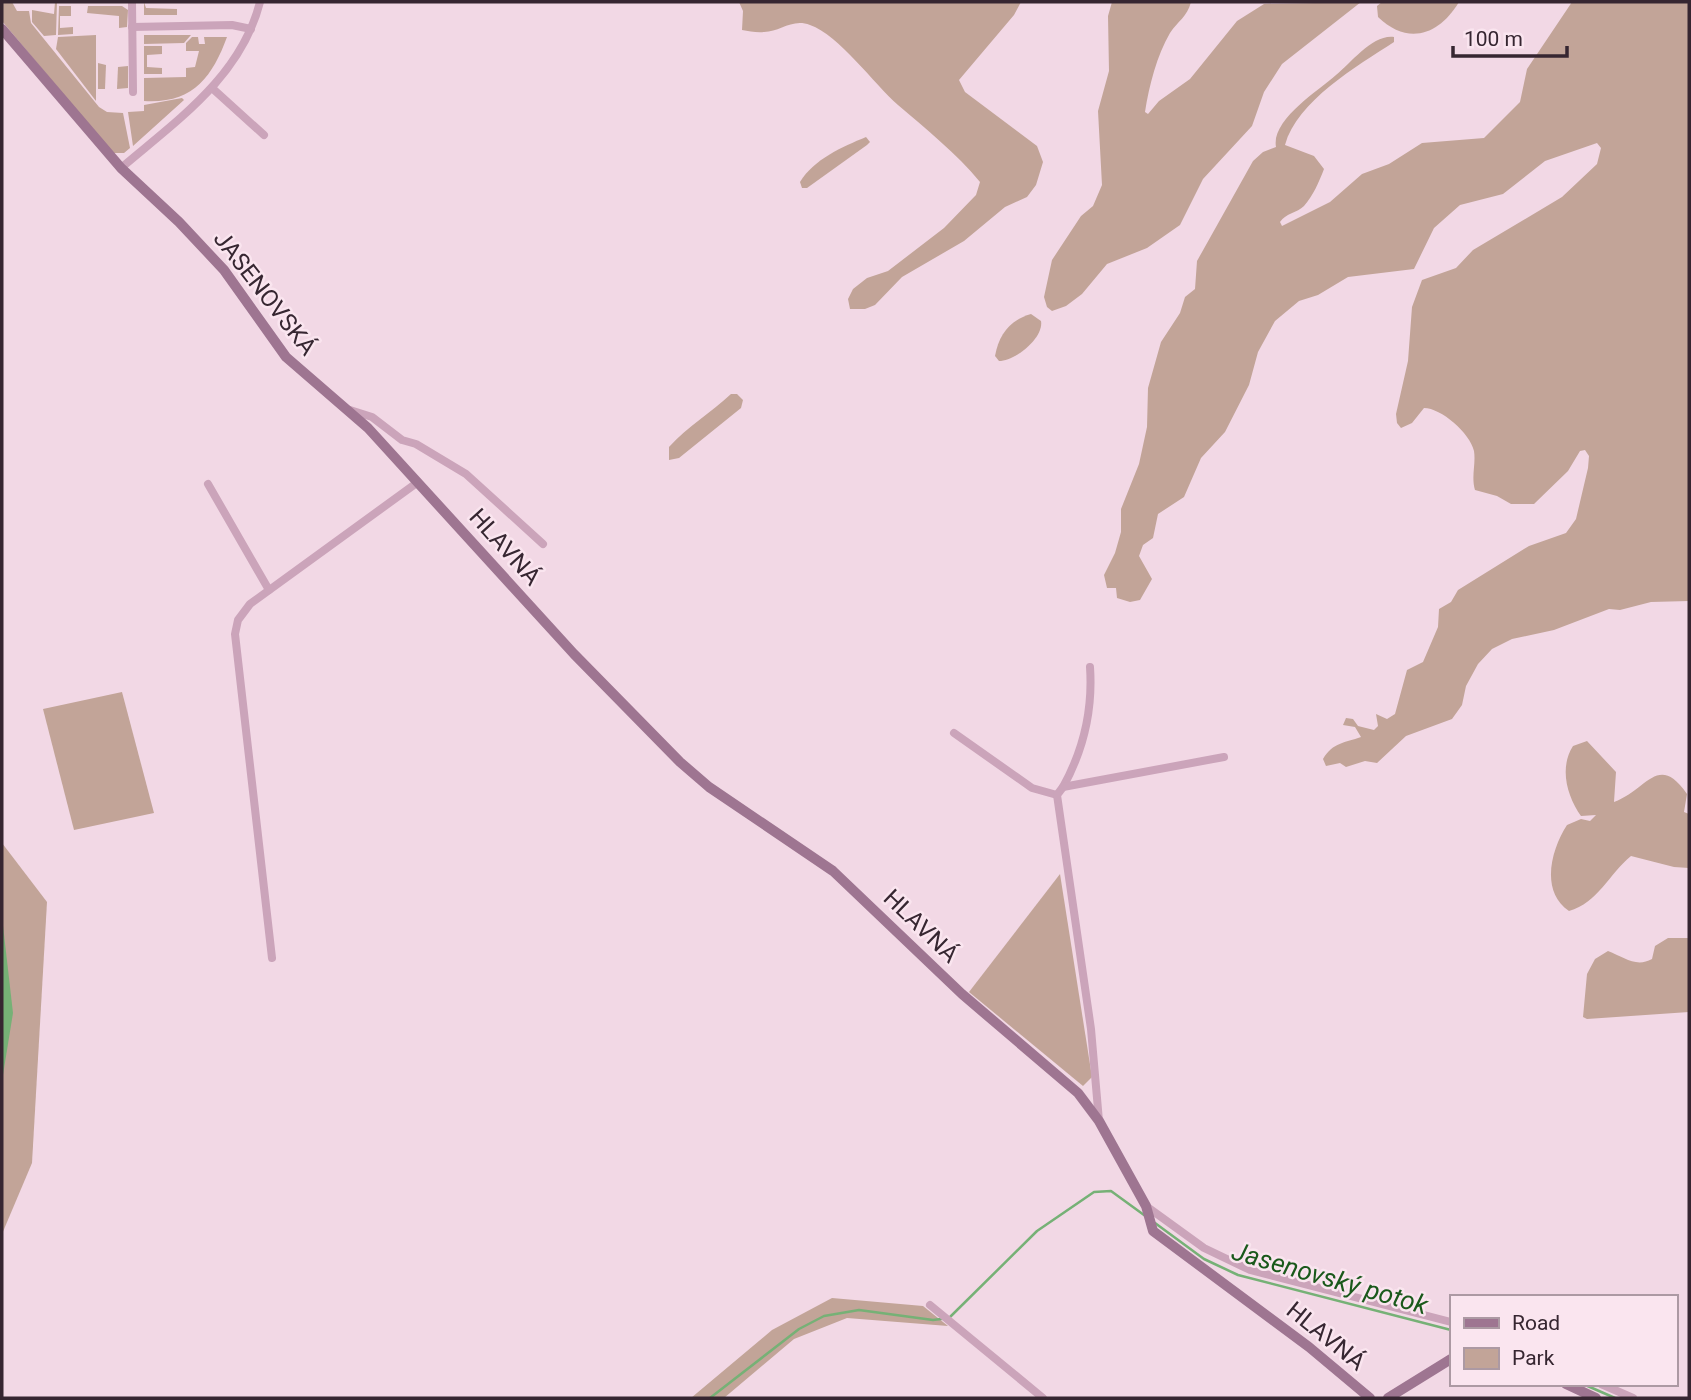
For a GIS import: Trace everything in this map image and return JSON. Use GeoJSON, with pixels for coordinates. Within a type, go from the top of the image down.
{"type":"FeatureCollection","features":[{"type":"Feature","properties":{"kind":"street"},"geometry":{"type":"LineString","coordinates":[[132,2],[133,92]]}},
{"type":"Feature","properties":{"kind":"street"},"geometry":{"type":"LineString","coordinates":[[121,168],[212,88],[251,29],[260,2]]}},
{"type":"Feature","properties":{"kind":"street"},"geometry":{"type":"LineString","coordinates":[[132,27],[232,25],[251,29]]}},
{"type":"Feature","properties":{"kind":"street","name":"JASENOVSKÁ"},"geometry":{"type":"LineString","coordinates":[[2,29],[121,168],[179,222],[224,270],[277,346],[295,367],[368,428],[426,491]]}},
{"type":"Feature","properties":{"kind":"street"},"geometry":{"type":"LineString","coordinates":[[212,88],[264,135]]}},
{"type":"Feature","properties":{"kind":"street"},"geometry":{"type":"LineString","coordinates":[[346,409],[372,417],[402,440],[416,444],[466,474],[543,544]]}},
{"type":"Feature","properties":{"kind":"street"},"geometry":{"type":"LineString","coordinates":[[272,958],[235,634],[238,620],[250,604],[418,482]]}},
{"type":"Feature","properties":{"kind":"street"},"geometry":{"type":"LineString","coordinates":[[208,484],[269,590]]}},
{"type":"Feature","properties":{"kind":"street","name":"HLAVNÁ"},"geometry":{"type":"LineString","coordinates":[[426,491],[574,654],[680,762],[709,787],[833,871],[962,995],[1078,1093],[1099,1121],[1147,1209],[1152,1227],[1161,1238],[1309,1347],[1370,1398]]}},
{"type":"Feature","properties":{"kind":"street"},"geometry":{"type":"LineString","coordinates":[[1090,667],[1092,691],[1087,726],[1077,762],[1057,795],[1099,1092],[1099,1121]]}},
{"type":"Feature","properties":{"kind":"street"},"geometry":{"type":"LineString","coordinates":[[954,733],[1032,788],[1057,795]]}},
{"type":"Feature","properties":{"kind":"street"},"geometry":{"type":"LineString","coordinates":[[1063,787],[1224,757]]}},
{"type":"Feature","properties":{"kind":"street"},"geometry":{"type":"LineString","coordinates":[[1078,1093],[1089,1097],[1099,1092]]}},
{"type":"Feature","properties":{"kind":"street"},"geometry":{"type":"LineString","coordinates":[[1147,1209],[1204,1248],[1250,1270],[1450,1322]]}},
{"type":"Feature","properties":{"kind":"street"},"geometry":{"type":"LineString","coordinates":[[930,1305],[1043,1398]]}},
{"type":"Feature","properties":{"kind":"street"},"geometry":{"type":"LineString","coordinates":[[1388,1398],[1450,1360]]}},
{"type":"Feature","properties":{"kind":"street"},"geometry":{"type":"LineString","coordinates":[[1570,1386],[1596,1398]]}},
{"type":"Feature","properties":{"kind":"street"},"geometry":{"type":"LineString","coordinates":[[1606,1386],[1633,1398]]}},
{"type":"Feature","properties":{"kind":"green space"},"geometry":{"type":"Polygon","coordinates":[[[2,2],[12,2],[17,11],[29,11],[31,23],[99,107],[107,112],[123,113],[130,148],[124,153],[114,153],[99,137],[2,21],[2,2]]]}},
{"type":"Feature","properties":{"kind":"green space"},"geometry":{"type":"Polygon","coordinates":[[[55,2],[56,35],[44,36],[32,22],[32,10],[54,14],[55,2]]]}},
{"type":"Feature","properties":{"kind":"green space"},"geometry":{"type":"Polygon","coordinates":[[[144,2],[146,8],[177,9],[177,15],[144,15],[144,2]]]}},
{"type":"Feature","properties":{"kind":"green space"},"geometry":{"type":"Polygon","coordinates":[[[739,2],[1021,2],[1014,15],[959,80],[965,92],[1037,146],[1043,162],[1036,185],[1027,197],[1005,207],[964,241],[902,277],[875,305],[865,309],[850,309],[848,299],[853,289],[867,278],[888,271],[944,228],[976,195],[980,182],[951,151],[821,30],[797,23],[770,31],[742,30],[743,11],[739,2]]]}},
{"type":"Feature","properties":{"kind":"green space"},"geometry":{"type":"Polygon","coordinates":[[[1112,2],[1191,2],[1161,51],[1149,92],[1145,112],[1148,114],[1159,101],[1190,79],[1237,21],[1264,4],[1361,2],[1282,64],[1264,92],[1252,126],[1203,179],[1180,225],[1147,248],[1107,264],[1082,294],[1066,306],[1052,311],[1047,307],[1044,297],[1052,260],[1081,216],[1093,206],[1102,185],[1098,111],[1109,71],[1108,16],[1112,2]]]}},
{"type":"Feature","properties":{"kind":"green space"},"geometry":{"type":"Polygon","coordinates":[[[1382,2],[1459,2],[1442,22],[1432,29],[1412,34],[1400,32],[1378,17],[1377,6],[1382,2]]]}},
{"type":"Feature","properties":{"kind":"green space"},"geometry":{"type":"Polygon","coordinates":[[[1572,2],[1689,2],[1689,601],[1651,602],[1620,610],[1609,609],[1554,630],[1512,639],[1492,649],[1478,664],[1466,686],[1462,705],[1452,719],[1406,736],[1377,763],[1365,761],[1346,767],[1340,763],[1326,766],[1323,759],[1331,749],[1361,737],[1355,727],[1343,725],[1346,718],[1353,719],[1358,726],[1374,730],[1378,726],[1376,714],[1387,719],[1395,714],[1407,670],[1423,662],[1438,627],[1439,609],[1451,602],[1458,590],[1529,546],[1566,533],[1576,519],[1588,468],[1589,456],[1585,450],[1580,451],[1568,471],[1534,504],[1511,504],[1497,496],[1475,490],[1474,451],[1467,437],[1454,423],[1438,412],[1424,408],[1412,423],[1401,428],[1396,414],[1408,361],[1412,307],[1422,280],[1456,268],[1473,250],[1562,197],[1597,164],[1601,148],[1597,143],[1545,161],[1503,194],[1460,205],[1434,228],[1414,269],[1348,277],[1318,295],[1299,301],[1275,321],[1258,352],[1249,385],[1225,432],[1201,458],[1184,497],[1158,514],[1153,538],[1143,545],[1139,556],[1152,579],[1140,600],[1130,602],[1117,598],[1116,588],[1107,588],[1104,575],[1115,553],[1121,532],[1121,509],[1139,464],[1147,427],[1148,388],[1161,342],[1180,313],[1185,297],[1195,289],[1197,261],[1253,161],[1263,152],[1276,147],[1276,137],[1281,127],[1297,107],[1363,50],[1378,40],[1394,37],[1394,42],[1346,74],[1315,99],[1292,129],[1285,145],[1314,156],[1324,169],[1307,202],[1282,219],[1282,226],[1330,202],[1362,174],[1389,164],[1422,143],[1484,138],[1520,102],[1527,69],[1572,2]]]}},
{"type":"Feature","properties":{"kind":"green space"},"geometry":{"type":"Polygon","coordinates":[[[59,6],[71,6],[71,16],[60,16],[60,28],[73,27],[73,34],[58,35],[59,6]]]}},
{"type":"Feature","properties":{"kind":"green space"},"geometry":{"type":"Polygon","coordinates":[[[88,6],[122,6],[128,10],[127,27],[119,28],[119,16],[87,13],[88,6]]]}},
{"type":"Feature","properties":{"kind":"green space"},"geometry":{"type":"Polygon","coordinates":[[[96,35],[96,101],[56,49],[58,37],[96,35]]]}},
{"type":"Feature","properties":{"kind":"green space"},"geometry":{"type":"Polygon","coordinates":[[[144,35],[191,35],[184,43],[144,44],[144,35]]]}},
{"type":"Feature","properties":{"kind":"green space"},"geometry":{"type":"Polygon","coordinates":[[[192,37],[198,37],[199,44],[205,44],[204,37],[227,37],[207,76],[198,86],[175,98],[144,101],[144,78],[186,77],[186,68],[195,67],[199,51],[186,51],[186,43],[192,37]]]}},
{"type":"Feature","properties":{"kind":"green space"},"geometry":{"type":"Polygon","coordinates":[[[144,46],[162,46],[162,54],[147,55],[147,67],[162,68],[162,74],[144,74],[144,46]]]}},
{"type":"Feature","properties":{"kind":"green space"},"geometry":{"type":"Polygon","coordinates":[[[98,63],[106,65],[105,89],[98,89],[98,63]]]}},
{"type":"Feature","properties":{"kind":"green space"},"geometry":{"type":"Polygon","coordinates":[[[128,66],[128,88],[117,89],[118,67],[128,66]]]}},
{"type":"Feature","properties":{"kind":"green space"},"geometry":{"type":"Polygon","coordinates":[[[182,98],[184,100],[133,146],[128,112],[144,111],[144,105],[182,98]]]}},
{"type":"Feature","properties":{"kind":"green space"},"geometry":{"type":"Polygon","coordinates":[[[866,137],[870,142],[867,145],[807,188],[802,188],[800,182],[821,160],[866,137]]]}},
{"type":"Feature","properties":{"kind":"green space"},"geometry":{"type":"Polygon","coordinates":[[[1031,314],[1041,321],[1038,334],[1020,353],[999,361],[995,356],[999,341],[1007,329],[1017,320],[1031,314]]]}},
{"type":"Feature","properties":{"kind":"green space"},"geometry":{"type":"Polygon","coordinates":[[[731,394],[737,394],[743,400],[741,408],[679,458],[669,460],[669,447],[731,394]]]}},
{"type":"Feature","properties":{"kind":"green space"},"geometry":{"type":"Polygon","coordinates":[[[122,692],[154,813],[74,830],[43,709],[122,692]]]}},
{"type":"Feature","properties":{"kind":"green space"},"geometry":{"type":"Polygon","coordinates":[[[1587,741],[1616,772],[1614,802],[1660,775],[1668,776],[1677,782],[1687,794],[1684,812],[1689,814],[1689,868],[1631,856],[1596,895],[1569,911],[1554,893],[1551,870],[1556,846],[1567,825],[1581,819],[1590,821],[1596,815],[1581,816],[1566,782],[1566,763],[1573,746],[1587,741]]]}},
{"type":"Feature","properties":{"kind":"green space"},"geometry":{"type":"Polygon","coordinates":[[[2,843],[47,902],[32,1163],[2,1234],[2,843]]]}},
{"type":"Feature","properties":{"kind":"green space"},"geometry":{"type":"Polygon","coordinates":[[[1060,874],[1092,1077],[1083,1086],[969,992],[1060,874]]]}},
{"type":"Feature","properties":{"kind":"green space"},"geometry":{"type":"Polygon","coordinates":[[[1668,938],[1689,938],[1689,1012],[1587,1019],[1583,1017],[1587,974],[1595,959],[1608,951],[1630,961],[1646,961],[1652,959],[1655,946],[1668,938]]]}},
{"type":"Feature","properties":{"kind":"green space"},"geometry":{"type":"Polygon","coordinates":[[[832,1298],[923,1306],[948,1326],[847,1318],[794,1339],[724,1398],[691,1398],[772,1330],[832,1298]]]}},
{"type":"Feature","properties":{"kind":"shaded area"},"geometry":{"type":"Polygon","coordinates":[[[2,917],[13,1013],[2,1081],[2,917]]]}},
{"type":"Feature","properties":{"kind":"waterway","name":"Jasenovský potok"},"geometry":{"type":"LineString","coordinates":[[710,1398],[799,1329],[824,1316],[859,1310],[933,1320],[949,1318],[1037,1231],[1094,1192],[1111,1191],[1144,1215]]}},
{"type":"Feature","properties":{"kind":"waterway","name":"Jasenovský potok"},"geometry":{"type":"LineString","coordinates":[[1155,1223],[1204,1259],[1238,1275],[1450,1330]]}},
{"type":"Feature","properties":{"kind":"waterway","name":"Jasenovský potok"},"geometry":{"type":"LineString","coordinates":[[1588,1386],[1615,1398]]}}]}
